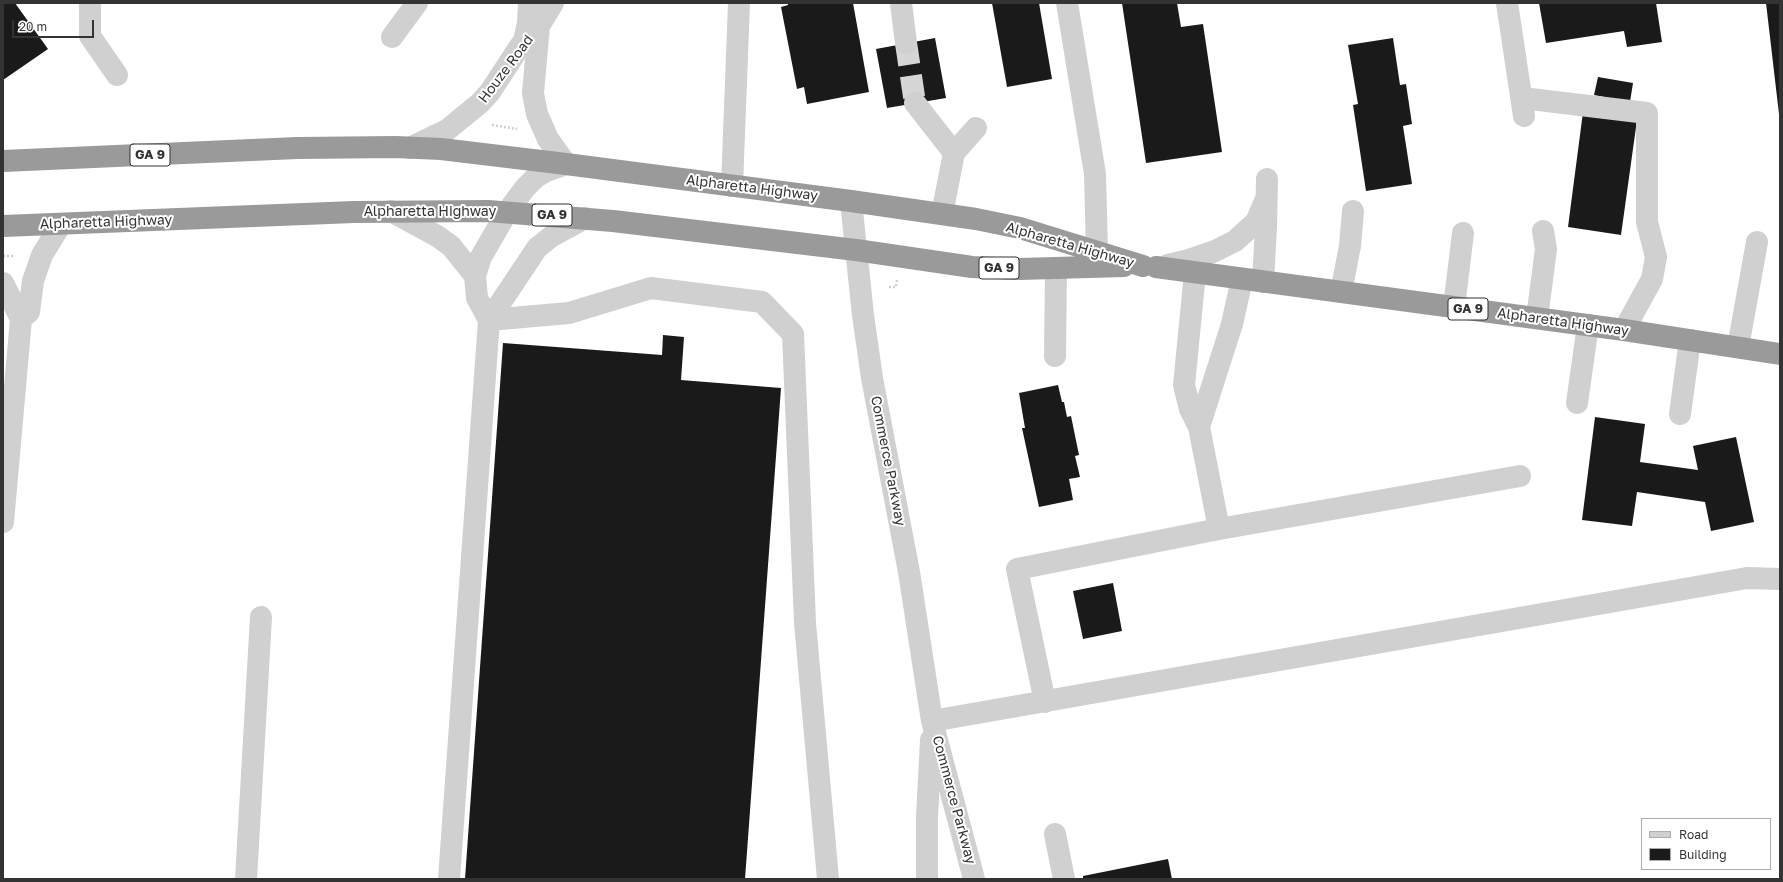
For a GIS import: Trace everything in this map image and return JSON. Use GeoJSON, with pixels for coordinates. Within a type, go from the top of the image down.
{"type":"FeatureCollection","features":[{"type":"Feature","properties":{"kind":"highway","name":"Alpharetta Highway"},"geometry":{"type":"LineString","coordinates":[[3,161],[297,148],[440,149],[566,164],[942,214],[1020,228],[1143,266],[1020,269],[972,267],[856,250],[585,218],[507,212],[391,211],[3,226]]}},
{"type":"Feature","properties":{"kind":"highway","name":"Alpharetta Highway"},"geometry":{"type":"LineString","coordinates":[[1156,267],[1624,330],[1780,354]]}},
{"type":"Feature","properties":{"kind":"street"},"geometry":{"type":"LineString","coordinates":[[90,3],[90,36],[118,75]]}},
{"type":"Feature","properties":{"kind":"street"},"geometry":{"type":"LineString","coordinates":[[392,37],[417,3]]}},
{"type":"Feature","properties":{"kind":"street"},"geometry":{"type":"LineString","coordinates":[[529,3],[528,23],[532,34]]}},
{"type":"Feature","properties":{"kind":"street","name":"Houze Road"},"geometry":{"type":"LineString","coordinates":[[410,148],[447,130],[480,103],[490,92],[507,63],[532,34],[553,3]]}},
{"type":"Feature","properties":{"kind":"street"},"geometry":{"type":"LineString","coordinates":[[732,186],[739,3]]}},
{"type":"Feature","properties":{"kind":"street"},"geometry":{"type":"LineString","coordinates":[[901,3],[906,43]]}},
{"type":"Feature","properties":{"kind":"street"},"geometry":{"type":"LineString","coordinates":[[1067,3],[1095,174],[1096,252]]}},
{"type":"Feature","properties":{"kind":"street"},"geometry":{"type":"LineString","coordinates":[[1507,3],[1523,107],[1647,113],[1647,222],[1656,257],[1652,279],[1624,330]]}},
{"type":"Feature","properties":{"kind":"street","name":"Houze Road"},"geometry":{"type":"LineString","coordinates":[[532,34],[533,93],[537,114],[548,139],[566,164]]}},
{"type":"Feature","properties":{"kind":"street"},"geometry":{"type":"LineString","coordinates":[[915,103],[954,153]]}},
{"type":"Feature","properties":{"kind":"street"},"geometry":{"type":"LineString","coordinates":[[942,214],[954,153],[976,128]]}},
{"type":"Feature","properties":{"kind":"street"},"geometry":{"type":"LineString","coordinates":[[490,320],[477,298],[475,276],[484,251],[507,212],[525,188],[536,177],[546,171],[566,164]]}},
{"type":"Feature","properties":{"kind":"street"},"geometry":{"type":"LineString","coordinates":[[1199,427],[1232,324],[1252,281],[1266,227],[1267,179]]}},
{"type":"Feature","properties":{"kind":"street","name":"Commerce Parkway"},"geometry":{"type":"LineString","coordinates":[[851,201],[863,315],[872,378],[904,542],[932,721],[974,879]]}},
{"type":"Feature","properties":{"kind":"street"},"geometry":{"type":"LineString","coordinates":[[1156,267],[1196,258],[1235,241],[1256,222],[1266,201]]}},
{"type":"Feature","properties":{"kind":"street"},"geometry":{"type":"LineString","coordinates":[[391,211],[437,236],[451,246],[475,276]]}},
{"type":"Feature","properties":{"kind":"street"},"geometry":{"type":"LineString","coordinates":[[1341,292],[1350,246],[1353,211]]}},
{"type":"Feature","properties":{"kind":"street"},"geometry":{"type":"LineString","coordinates":[[449,879],[490,320],[537,248],[552,236],[585,218]]}},
{"type":"Feature","properties":{"kind":"street"},"geometry":{"type":"LineString","coordinates":[[21,319],[28,312],[33,281],[42,255],[61,224]]}},
{"type":"Feature","properties":{"kind":"street"},"geometry":{"type":"LineString","coordinates":[[1537,318],[1546,249],[1543,231]]}},
{"type":"Feature","properties":{"kind":"street"},"geometry":{"type":"LineString","coordinates":[[1454,307],[1463,233]]}},
{"type":"Feature","properties":{"kind":"street"},"geometry":{"type":"LineString","coordinates":[[1738,347],[1757,242]]}},
{"type":"Feature","properties":{"kind":"street"},"geometry":{"type":"LineString","coordinates":[[1055,356],[1056,268]]}},
{"type":"Feature","properties":{"kind":"street"},"geometry":{"type":"LineString","coordinates":[[1195,273],[1184,385],[1190,409],[1199,427],[1219,529]]}},
{"type":"Feature","properties":{"kind":"street"},"geometry":{"type":"LineString","coordinates":[[3,283],[21,319],[3,522]]}},
{"type":"Feature","properties":{"kind":"street"},"geometry":{"type":"LineString","coordinates":[[490,320],[569,313],[651,288],[762,302],[793,334],[805,623],[828,879]]}},
{"type":"Feature","properties":{"kind":"street"},"geometry":{"type":"LineString","coordinates":[[1577,403],[1588,325]]}},
{"type":"Feature","properties":{"kind":"street"},"geometry":{"type":"LineString","coordinates":[[1680,414],[1690,340]]}},
{"type":"Feature","properties":{"kind":"street"},"geometry":{"type":"LineString","coordinates":[[1045,702],[1017,569],[1219,529],[1520,476]]}},
{"type":"Feature","properties":{"kind":"street"},"geometry":{"type":"LineString","coordinates":[[932,721],[1746,578],[1780,579]]}},
{"type":"Feature","properties":{"kind":"street"},"geometry":{"type":"LineString","coordinates":[[246,879],[262,617]]}},
{"type":"Feature","properties":{"kind":"street","name":"Commerce Parkway"},"geometry":{"type":"LineString","coordinates":[[927,879],[927,817],[932,721]]}},
{"type":"Feature","properties":{"kind":"street"},"geometry":{"type":"LineString","coordinates":[[1055,834],[1064,879]]}},
{"type":"Feature","properties":{"kind":"path"},"geometry":{"type":"LineString","coordinates":[[491,125],[519,129]]}},
{"type":"Feature","properties":{"kind":"path"},"geometry":{"type":"LineString","coordinates":[[889,287],[896,287]]}},
{"type":"Feature","properties":{"kind":"building"},"geometry":{"type":"Polygon","coordinates":[[[3,3],[15,3],[48,49],[3,80],[3,3]]]}},
{"type":"Feature","properties":{"kind":"building"},"geometry":{"type":"Polygon","coordinates":[[[788,3],[853,3],[869,92],[807,104],[804,87],[797,89],[781,7],[788,5],[788,3]]]}},
{"type":"Feature","properties":{"kind":"building"},"geometry":{"type":"Polygon","coordinates":[[[992,3],[1039,3],[1052,79],[1007,87],[992,3]]]}},
{"type":"Feature","properties":{"kind":"building"},"geometry":{"type":"Polygon","coordinates":[[[1122,3],[1177,3],[1181,27],[1203,24],[1222,152],[1146,163],[1122,3]]]}},
{"type":"Feature","properties":{"kind":"building"},"geometry":{"type":"Polygon","coordinates":[[[1539,3],[1656,3],[1662,42],[1627,47],[1624,31],[1546,43],[1539,3]]]}},
{"type":"Feature","properties":{"kind":"building"},"geometry":{"type":"Polygon","coordinates":[[[1766,3],[1780,3],[1780,114],[1779,114],[1766,3]]]}},
{"type":"Feature","properties":{"kind":"building"},"geometry":{"type":"Polygon","coordinates":[[[935,38],[946,98],[887,108],[876,49],[935,38]]]}},
{"type":"Feature","properties":{"kind":"building"},"geometry":{"type":"Polygon","coordinates":[[[1393,38],[1400,85],[1406,84],[1412,124],[1403,126],[1412,184],[1366,191],[1353,105],[1358,104],[1348,45],[1393,38]]]}},
{"type":"Feature","properties":{"kind":"building"},"geometry":{"type":"Polygon","coordinates":[[[1598,77],[1633,83],[1630,102],[1594,95],[1598,77]]]}},
{"type":"Feature","properties":{"kind":"building"},"geometry":{"type":"Polygon","coordinates":[[[1583,112],[1637,120],[1621,235],[1568,227],[1583,112]]]}},
{"type":"Feature","properties":{"kind":"building"},"geometry":{"type":"Polygon","coordinates":[[[663,335],[684,337],[681,380],[781,388],[745,879],[465,879],[503,343],[662,355],[663,335]]]}},
{"type":"Feature","properties":{"kind":"building"},"geometry":{"type":"Polygon","coordinates":[[[1058,385],[1067,417],[1071,416],[1079,455],[1075,456],[1080,477],[1069,479],[1073,500],[1039,507],[1022,428],[1025,428],[1019,393],[1058,385]]]}},
{"type":"Feature","properties":{"kind":"building"},"geometry":{"type":"Polygon","coordinates":[[[1595,417],[1645,424],[1640,462],[1698,470],[1693,446],[1736,437],[1754,522],[1711,531],[1705,502],[1637,492],[1632,526],[1582,520],[1595,417]]]}},
{"type":"Feature","properties":{"kind":"building"},"geometry":{"type":"Polygon","coordinates":[[[1113,583],[1122,631],[1083,639],[1073,591],[1113,583]]]}},
{"type":"Feature","properties":{"kind":"building"},"geometry":{"type":"Polygon","coordinates":[[[1168,859],[1172,879],[1083,879],[1083,876],[1168,859]]]}},
{"type":"Feature","properties":{"kind":"tunnel"},"geometry":{"type":"LineString","coordinates":[[906,43],[915,103]]}}]}
